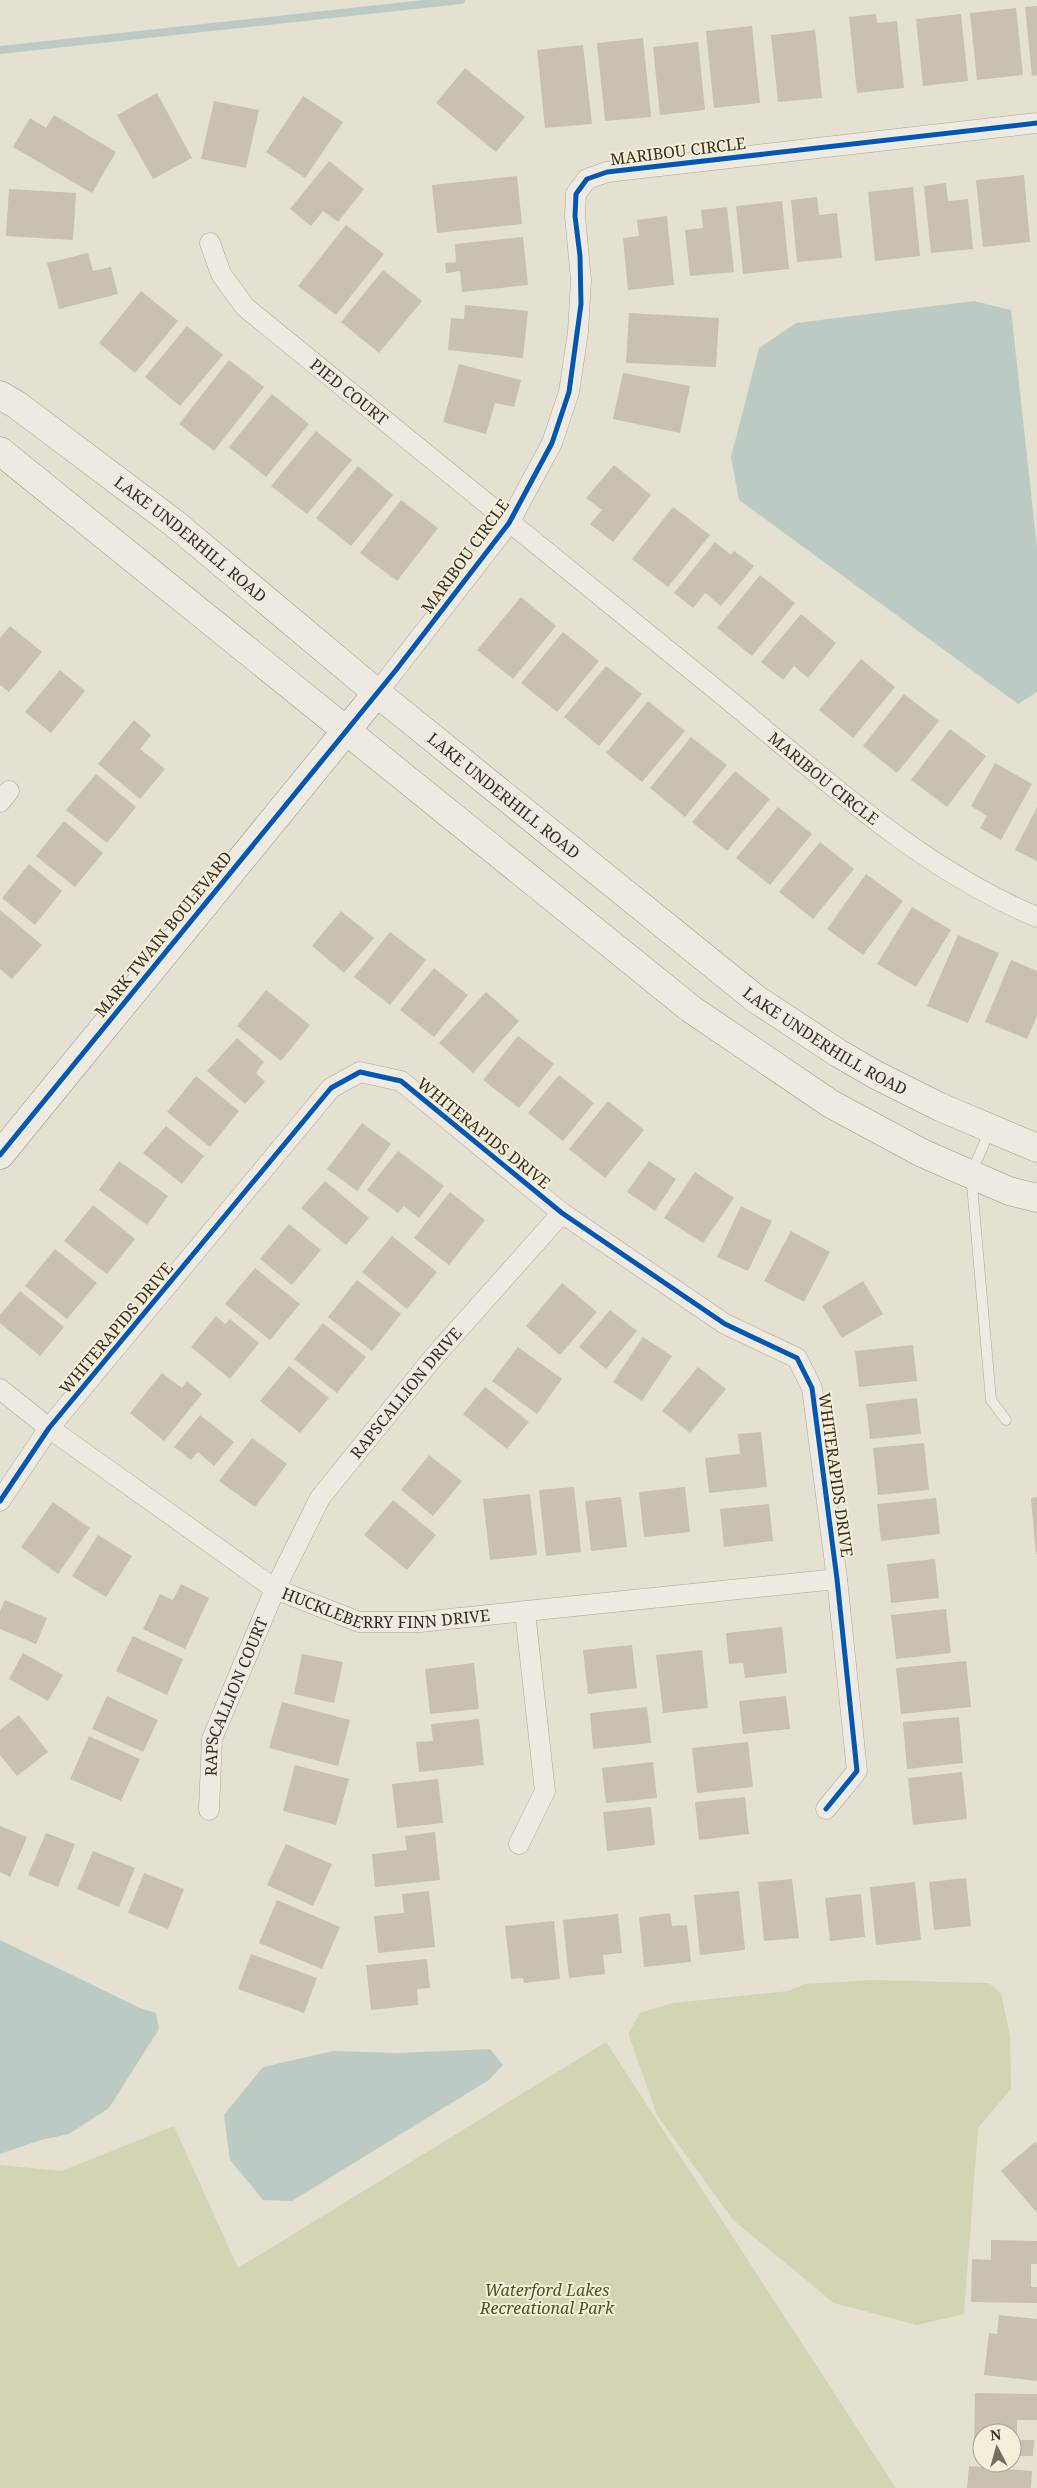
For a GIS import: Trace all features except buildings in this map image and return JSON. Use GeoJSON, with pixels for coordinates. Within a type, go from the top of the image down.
{"type":"FeatureCollection","features":[{"type":"Feature","properties":{"kind":"street","name":"MARIBOU CIRCLE"},"geometry":{"type":"LineString","coordinates":[[346,730],[509,523],[552,443],[569,392],[581,304],[580,256],[575,204],[580,185],[587,178],[607,172],[1037,123]]}},
{"type":"Feature","properties":{"kind":"street","name":"PIED COURT"},"geometry":{"type":"LineString","coordinates":[[210,243],[221,274],[246,307],[509,523]]}},
{"type":"Feature","properties":{"kind":"street","name":"LAKE UNDERHILL ROAD"},"geometry":{"type":"LineString","coordinates":[[0,396],[17,405],[174,523],[377,693],[756,999],[838,1053],[876,1075],[931,1103],[1037,1148]]}},
{"type":"Feature","properties":{"kind":"street"},"geometry":{"type":"LineString","coordinates":[[0,451],[691,1009],[830,1104],[922,1153],[1009,1191],[1037,1198]]}},
{"type":"Feature","properties":{"kind":"street","name":"MARIBOU CIRCLE"},"geometry":{"type":"LineString","coordinates":[[509,523],[896,836],[988,893],[1037,917]]}},
{"type":"Feature","properties":{"kind":"street","name":"MARK TWAIN BOULEVARD"},"geometry":{"type":"LineString","coordinates":[[0,1155],[346,730]]}},
{"type":"Feature","properties":{"kind":"street","name":"WHITERAPIDS DRIVE"},"geometry":{"type":"LineString","coordinates":[[0,1501],[49,1428],[331,1088],[360,1072],[401,1081],[562,1213],[725,1324],[797,1358],[812,1388],[837,1580],[857,1771],[826,1810]]}},
{"type":"Feature","properties":{"kind":"street","name":"RAPSCALLION DRIVE"},"geometry":{"type":"LineString","coordinates":[[275,1589],[320,1498],[433,1358],[562,1213]]}},
{"type":"Feature","properties":{"kind":"street","name":"HUCKLEBERRY FINN DRIVE"},"geometry":{"type":"LineString","coordinates":[[0,1389],[49,1428],[275,1589],[359,1622],[420,1622],[837,1580]]}},
{"type":"Feature","properties":{"kind":"street","name":"RAPSCALLION COURT"},"geometry":{"type":"LineString","coordinates":[[209,1810],[212,1739],[275,1589]]}},
{"type":"Feature","properties":{"kind":"street"},"geometry":{"type":"LineString","coordinates":[[519,1844],[545,1791],[525,1612]]}},
{"type":"Feature","properties":{"kind":"lane"},"geometry":{"type":"LineString","coordinates":[[991,1129],[971,1174],[991,1400],[1006,1420]]}},
{"type":"Feature","properties":{"kind":"green space"},"geometry":{"type":"Polygon","coordinates":[[[873,1980],[989,1983],[1001,1993],[1010,2036],[1011,2089],[978,2128],[964,2314],[917,2325],[834,2303],[733,2220],[657,2115],[629,2036],[629,2032],[640,2013],[672,2003],[788,1991],[805,1984],[873,1980]]]}},
{"type":"Feature","properties":{"kind":"green space","name":"Waterford Lakes Recreational Park"},"geometry":{"type":"Polygon","coordinates":[[[606,2042],[896,2488],[0,2488],[0,2165],[62,2171],[174,2126],[238,2268],[606,2042]]]}},
{"type":"Feature","properties":{"kind":"shaded area"},"geometry":{"type":"Polygon","coordinates":[[[974,301],[1011,310],[1037,547],[1037,692],[1018,704],[739,500],[731,457],[759,348],[796,323],[974,301]]]}},
{"type":"Feature","properties":{"kind":"shaded area"},"geometry":{"type":"Polygon","coordinates":[[[0,1940],[140,2008],[156,2013],[159,2029],[109,2108],[69,2134],[41,2140],[0,2154],[0,1940]]]}},
{"type":"Feature","properties":{"kind":"shaded area"},"geometry":{"type":"Polygon","coordinates":[[[490,2049],[503,2065],[489,2080],[292,2201],[263,2200],[230,2160],[224,2115],[263,2067],[333,2051],[399,2053],[490,2049]]]}},
{"type":"Feature","properties":{"kind":"waterway"},"geometry":{"type":"LineString","coordinates":[[0,50],[461,0]]}},
{"type":"Feature","properties":{"kind":"cycle path"},"geometry":{"type":"LineString","coordinates":[[0,1155],[396,670],[509,523],[552,443],[569,392],[581,304],[580,256],[575,216],[576,194],[587,179],[607,172],[1037,123]]}},
{"type":"Feature","properties":{"kind":"cycle path"},"geometry":{"type":"LineString","coordinates":[[0,1501],[49,1428],[331,1088],[360,1072],[401,1081],[562,1213],[725,1324],[797,1358],[812,1388],[837,1579],[857,1771],[826,1809]]}}]}
